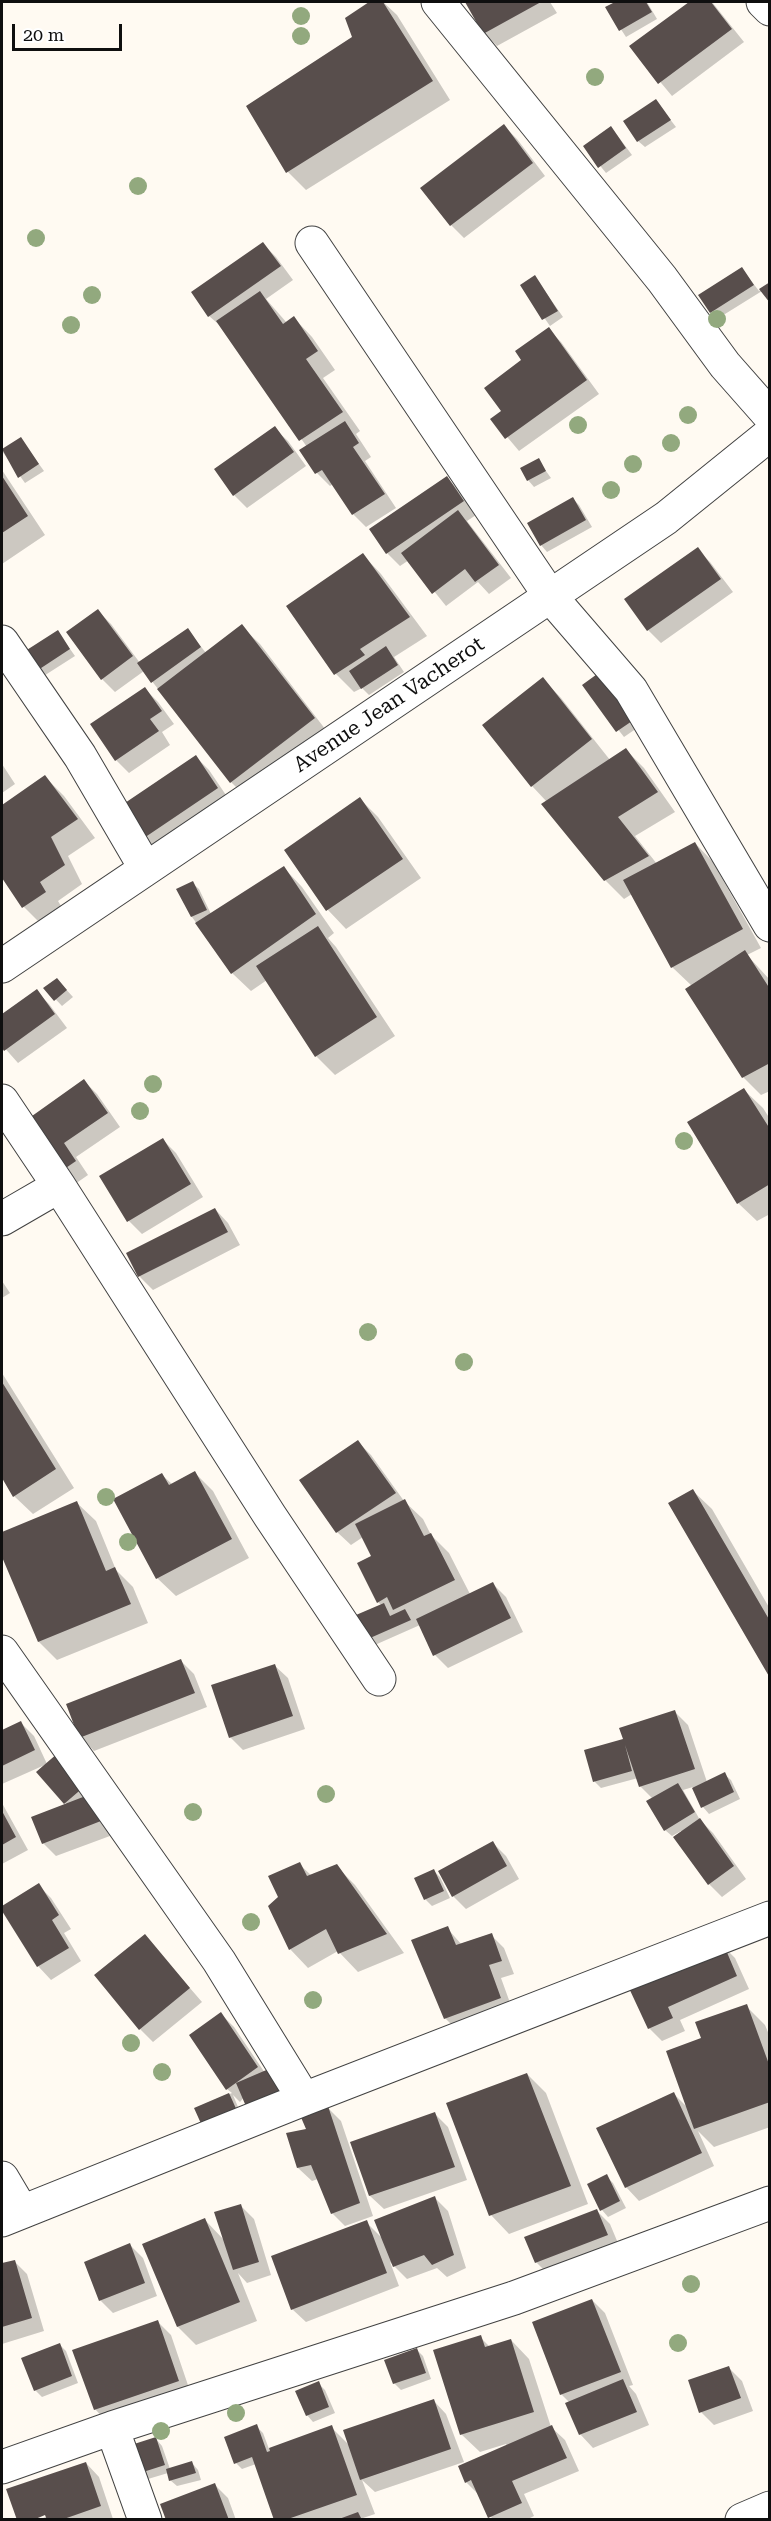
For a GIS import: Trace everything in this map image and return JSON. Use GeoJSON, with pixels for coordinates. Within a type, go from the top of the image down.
{"type":"FeatureCollection","features":[{"type":"Feature","properties":{"kind":"street"},"geometry":{"type":"LineString","coordinates":[[438,2],[662,279],[725,364],[770,416]]}},
{"type":"Feature","properties":{"kind":"street"},"geometry":{"type":"LineString","coordinates":[[764,2],[770,9]]}},
{"type":"Feature","properties":{"kind":"street"},"geometry":{"type":"LineString","coordinates":[[312,243],[550,596],[631,690],[770,925]]}},
{"type":"Feature","properties":{"kind":"street","name":"Avenue Jean Vacherot"},"geometry":{"type":"LineString","coordinates":[[2,966],[666,518],[770,434]]}},
{"type":"Feature","properties":{"kind":"street"},"geometry":{"type":"LineString","coordinates":[[2,642],[80,756],[146,869]]}},
{"type":"Feature","properties":{"kind":"street"},"geometry":{"type":"LineString","coordinates":[[2,1101],[270,1516],[379,1679]]}},
{"type":"Feature","properties":{"kind":"street"},"geometry":{"type":"LineString","coordinates":[[2,1219],[59,1186]]}},
{"type":"Feature","properties":{"kind":"street"},"geometry":{"type":"LineString","coordinates":[[2,1652],[219,1961],[304,2099]]}},
{"type":"Feature","properties":{"kind":"street"},"geometry":{"type":"LineString","coordinates":[[2,2178],[11,2215],[770,1918]]}},
{"type":"Feature","properties":{"kind":"street"},"geometry":{"type":"LineString","coordinates":[[2,2467],[112,2428],[514,2298],[770,2203]]}},
{"type":"Feature","properties":{"kind":"street"},"geometry":{"type":"LineString","coordinates":[[112,2428],[145,2520]]}},
{"type":"Feature","properties":{"kind":"street"},"geometry":{"type":"LineString","coordinates":[[742,2520],[770,2508]]}},
{"type":"Feature","properties":{"kind":"building"},"geometry":{"type":"Polygon","coordinates":[[[369,2],[383,2],[433,81],[286,173],[246,106],[352,37],[345,18],[369,2]]]}},
{"type":"Feature","properties":{"kind":"building"},"geometry":{"type":"Polygon","coordinates":[[[465,2],[541,2],[483,34],[465,2]]]}},
{"type":"Feature","properties":{"kind":"building"},"geometry":{"type":"Polygon","coordinates":[[[615,2],[646,2],[652,12],[619,31],[605,7],[615,2]]]}},
{"type":"Feature","properties":{"kind":"building"},"geometry":{"type":"Polygon","coordinates":[[[689,2],[711,2],[732,29],[658,84],[629,46],[689,2]]]}},
{"type":"Feature","properties":{"kind":"building"},"geometry":{"type":"Polygon","coordinates":[[[656,99],[671,120],[637,142],[623,121],[656,99]]]}},
{"type":"Feature","properties":{"kind":"building"},"geometry":{"type":"Polygon","coordinates":[[[504,124],[533,163],[450,226],[420,188],[504,124]]]}},
{"type":"Feature","properties":{"kind":"building"},"geometry":{"type":"Polygon","coordinates":[[[611,126],[626,148],[598,168],[583,146],[611,126]]]}},
{"type":"Feature","properties":{"kind":"building"},"geometry":{"type":"Polygon","coordinates":[[[263,242],[281,266],[208,317],[191,292],[263,242]]]}},
{"type":"Feature","properties":{"kind":"building"},"geometry":{"type":"Polygon","coordinates":[[[742,267],[754,285],[710,313],[698,295],[742,267]]]}},
{"type":"Feature","properties":{"kind":"building"},"geometry":{"type":"Polygon","coordinates":[[[535,275],[558,311],[542,320],[520,285],[535,275]]]}},
{"type":"Feature","properties":{"kind":"building"},"geometry":{"type":"Polygon","coordinates":[[[770,282],[770,303],[759,289],[770,282]]]}},
{"type":"Feature","properties":{"kind":"building"},"geometry":{"type":"Polygon","coordinates":[[[260,291],[283,324],[294,316],[318,351],[306,359],[343,412],[299,441],[216,321],[260,291]]]}},
{"type":"Feature","properties":{"kind":"building"},"geometry":{"type":"Polygon","coordinates":[[[549,327],[587,380],[505,439],[490,419],[501,411],[484,388],[521,360],[515,351],[549,327]]]}},
{"type":"Feature","properties":{"kind":"building"},"geometry":{"type":"Polygon","coordinates":[[[345,421],[359,443],[353,447],[385,494],[352,515],[322,470],[315,474],[299,450],[345,421]]]}},
{"type":"Feature","properties":{"kind":"building"},"geometry":{"type":"Polygon","coordinates":[[[275,426],[294,452],[233,496],[214,469],[275,426]]]}},
{"type":"Feature","properties":{"kind":"building"},"geometry":{"type":"Polygon","coordinates":[[[21,437],[39,464],[18,478],[2,449],[21,437]]]}},
{"type":"Feature","properties":{"kind":"building"},"geometry":{"type":"Polygon","coordinates":[[[539,458],[546,471],[527,481],[520,468],[539,458]]]}},
{"type":"Feature","properties":{"kind":"building"},"geometry":{"type":"Polygon","coordinates":[[[2,476],[28,516],[2,533],[2,476]]]}},
{"type":"Feature","properties":{"kind":"building"},"geometry":{"type":"Polygon","coordinates":[[[447,476],[464,501],[386,554],[369,529],[447,476]]]}},
{"type":"Feature","properties":{"kind":"building"},"geometry":{"type":"Polygon","coordinates":[[[573,497],[586,520],[540,546],[527,523],[573,497]]]}},
{"type":"Feature","properties":{"kind":"building"},"geometry":{"type":"Polygon","coordinates":[[[458,510],[499,565],[475,582],[465,569],[432,594],[401,553],[458,510]]]}},
{"type":"Feature","properties":{"kind":"building"},"geometry":{"type":"Polygon","coordinates":[[[698,547],[721,579],[647,631],[624,599],[698,547]]]}},
{"type":"Feature","properties":{"kind":"building"},"geometry":{"type":"Polygon","coordinates":[[[363,553],[410,617],[360,649],[365,655],[334,675],[286,606],[363,553]]]}},
{"type":"Feature","properties":{"kind":"building"},"geometry":{"type":"Polygon","coordinates":[[[98,609],[133,656],[101,680],[66,632],[98,609]]]}},
{"type":"Feature","properties":{"kind":"building"},"geometry":{"type":"Polygon","coordinates":[[[242,624],[315,718],[230,783],[157,689],[242,624]]]}},
{"type":"Feature","properties":{"kind":"building"},"geometry":{"type":"Polygon","coordinates":[[[188,628],[201,647],[151,683],[137,663],[188,628]]]}},
{"type":"Feature","properties":{"kind":"building"},"geometry":{"type":"Polygon","coordinates":[[[58,630],[70,649],[32,674],[19,655],[58,630]]]}},
{"type":"Feature","properties":{"kind":"building"},"geometry":{"type":"Polygon","coordinates":[[[386,646],[398,665],[361,689],[349,671],[386,646]]]}},
{"type":"Feature","properties":{"kind":"building"},"geometry":{"type":"Polygon","coordinates":[[[600,672],[635,719],[616,732],[582,685],[600,672]]]}},
{"type":"Feature","properties":{"kind":"building"},"geometry":{"type":"Polygon","coordinates":[[[543,677],[592,739],[531,787],[482,725],[543,677]]]}},
{"type":"Feature","properties":{"kind":"building"},"geometry":{"type":"Polygon","coordinates":[[[145,687],[162,711],[150,719],[159,731],[115,761],[90,724],[145,687]]]}},
{"type":"Feature","properties":{"kind":"building"},"geometry":{"type":"Polygon","coordinates":[[[626,748],[658,792],[618,817],[649,856],[604,881],[541,804],[626,748]]]}},
{"type":"Feature","properties":{"kind":"building"},"geometry":{"type":"Polygon","coordinates":[[[196,755],[218,788],[138,842],[116,809],[196,755]]]}},
{"type":"Feature","properties":{"kind":"building"},"geometry":{"type":"Polygon","coordinates":[[[45,775],[78,819],[51,837],[65,865],[40,882],[46,892],[22,908],[2,878],[2,805],[45,775]]]}},
{"type":"Feature","properties":{"kind":"building"},"geometry":{"type":"Polygon","coordinates":[[[360,797],[403,859],[326,911],[284,850],[360,797]]]}},
{"type":"Feature","properties":{"kind":"building"},"geometry":{"type":"Polygon","coordinates":[[[695,842],[743,929],[671,968],[623,880],[695,842]]]}},
{"type":"Feature","properties":{"kind":"building"},"geometry":{"type":"Polygon","coordinates":[[[284,866],[316,914],[231,974],[195,923],[284,866]]]}},
{"type":"Feature","properties":{"kind":"building"},"geometry":{"type":"Polygon","coordinates":[[[193,881],[207,910],[191,917],[176,889],[193,881]]]}},
{"type":"Feature","properties":{"kind":"building"},"geometry":{"type":"Polygon","coordinates":[[[318,926],[377,1017],[315,1057],[256,966],[318,926]]]}},
{"type":"Feature","properties":{"kind":"building"},"geometry":{"type":"Polygon","coordinates":[[[745,950],[770,989],[770,1063],[742,1078],[685,989],[745,950]]]}},
{"type":"Feature","properties":{"kind":"building"},"geometry":{"type":"Polygon","coordinates":[[[57,978],[67,990],[54,1001],[43,988],[57,978]]]}},
{"type":"Feature","properties":{"kind":"building"},"geometry":{"type":"Polygon","coordinates":[[[37,989],[55,1014],[4,1051],[2,1048],[2,1014],[37,989]]]}},
{"type":"Feature","properties":{"kind":"building"},"geometry":{"type":"Polygon","coordinates":[[[84,1079],[108,1113],[64,1143],[76,1161],[60,1172],[25,1121],[84,1079]]]}},
{"type":"Feature","properties":{"kind":"building"},"geometry":{"type":"Polygon","coordinates":[[[744,1088],[770,1129],[770,1184],[737,1204],[687,1122],[744,1088]]]}},
{"type":"Feature","properties":{"kind":"building"},"geometry":{"type":"Polygon","coordinates":[[[163,1138],[191,1184],[127,1222],[99,1176],[163,1138]]]}},
{"type":"Feature","properties":{"kind":"building"},"geometry":{"type":"Polygon","coordinates":[[[215,1208],[228,1232],[138,1277],[126,1253],[215,1208]]]}},
{"type":"Feature","properties":{"kind":"building"},"geometry":{"type":"Polygon","coordinates":[[[2,1382],[56,1469],[13,1497],[2,1478],[2,1382]]]}},
{"type":"Feature","properties":{"kind":"building"},"geometry":{"type":"Polygon","coordinates":[[[358,1440],[396,1493],[336,1533],[299,1480],[358,1440]]]}},
{"type":"Feature","properties":{"kind":"building"},"geometry":{"type":"Polygon","coordinates":[[[195,1471],[232,1539],[156,1579],[113,1499],[162,1473],[169,1485],[195,1471]]]}},
{"type":"Feature","properties":{"kind":"building"},"geometry":{"type":"Polygon","coordinates":[[[693,1489],[770,1621],[770,1678],[668,1503],[693,1489]]]}},
{"type":"Feature","properties":{"kind":"building"},"geometry":{"type":"Polygon","coordinates":[[[405,1499],[424,1536],[431,1533],[455,1580],[393,1610],[387,1597],[377,1603],[357,1563],[371,1556],[355,1524],[405,1499]]]}},
{"type":"Feature","properties":{"kind":"building"},"geometry":{"type":"Polygon","coordinates":[[[77,1501],[106,1571],[115,1567],[131,1604],[38,1642],[2,1557],[2,1532],[77,1501]]]}},
{"type":"Feature","properties":{"kind":"building"},"geometry":{"type":"Polygon","coordinates":[[[493,1582],[511,1618],[433,1656],[416,1619],[493,1582]]]}},
{"type":"Feature","properties":{"kind":"building"},"geometry":{"type":"Polygon","coordinates":[[[384,1603],[390,1616],[405,1609],[411,1620],[361,1642],[349,1618],[384,1603]]]}},
{"type":"Feature","properties":{"kind":"building"},"geometry":{"type":"Polygon","coordinates":[[[181,1659],[195,1693],[79,1738],[66,1704],[181,1659]]]}},
{"type":"Feature","properties":{"kind":"building"},"geometry":{"type":"Polygon","coordinates":[[[275,1664],[293,1716],[229,1738],[211,1685],[275,1664]]]}},
{"type":"Feature","properties":{"kind":"building"},"geometry":{"type":"Polygon","coordinates":[[[675,1710],[695,1769],[639,1787],[625,1745],[632,1771],[593,1782],[584,1750],[623,1739],[619,1728],[675,1710]]]}},
{"type":"Feature","properties":{"kind":"building"},"geometry":{"type":"Polygon","coordinates":[[[21,1721],[35,1750],[2,1766],[2,1730],[21,1721]]]}},
{"type":"Feature","properties":{"kind":"building"},"geometry":{"type":"Polygon","coordinates":[[[58,1753],[85,1786],[64,1804],[36,1772],[58,1753]]]}},
{"type":"Feature","properties":{"kind":"building"},"geometry":{"type":"Polygon","coordinates":[[[725,1772],[734,1792],[701,1808],[692,1788],[725,1772]]]}},
{"type":"Feature","properties":{"kind":"building"},"geometry":{"type":"Polygon","coordinates":[[[678,1783],[695,1812],[664,1831],[646,1801],[678,1783]]]}},
{"type":"Feature","properties":{"kind":"building"},"geometry":{"type":"Polygon","coordinates":[[[96,1792],[106,1819],[42,1844],[31,1817],[96,1792]]]}},
{"type":"Feature","properties":{"kind":"building"},"geometry":{"type":"Polygon","coordinates":[[[2,1811],[16,1837],[2,1845],[2,1811]]]}},
{"type":"Feature","properties":{"kind":"building"},"geometry":{"type":"Polygon","coordinates":[[[700,1818],[734,1866],[708,1885],[673,1837],[700,1818]]]}},
{"type":"Feature","properties":{"kind":"building"},"geometry":{"type":"Polygon","coordinates":[[[493,1841],[507,1866],[452,1897],[438,1871],[493,1841]]]}},
{"type":"Feature","properties":{"kind":"building"},"geometry":{"type":"Polygon","coordinates":[[[300,1862],[307,1876],[337,1864],[387,1934],[338,1954],[326,1929],[289,1950],[268,1906],[278,1897],[268,1876],[300,1862]]]}},
{"type":"Feature","properties":{"kind":"building"},"geometry":{"type":"Polygon","coordinates":[[[434,1869],[444,1891],[424,1900],[414,1878],[434,1869]]]}},
{"type":"Feature","properties":{"kind":"building"},"geometry":{"type":"Polygon","coordinates":[[[39,1883],[59,1915],[52,1920],[69,1948],[37,1967],[2,1911],[2,1906],[39,1883]]]}},
{"type":"Feature","properties":{"kind":"building"},"geometry":{"type":"Polygon","coordinates":[[[448,1926],[456,1945],[492,1933],[502,1961],[489,1965],[501,1998],[444,2019],[411,1940],[448,1926]]]}},
{"type":"Feature","properties":{"kind":"building"},"geometry":{"type":"Polygon","coordinates":[[[145,1934],[190,1988],[139,2030],[94,1975],[145,1934]]]}},
{"type":"Feature","properties":{"kind":"building"},"geometry":{"type":"Polygon","coordinates":[[[723,1943],[737,1976],[668,2007],[673,2018],[648,2029],[628,1986],[723,1943]]]}},
{"type":"Feature","properties":{"kind":"building"},"geometry":{"type":"Polygon","coordinates":[[[747,2004],[770,2067],[770,2102],[694,2129],[666,2051],[701,2038],[695,2022],[747,2004]]]}},
{"type":"Feature","properties":{"kind":"building"},"geometry":{"type":"Polygon","coordinates":[[[221,2012],[258,2067],[226,2090],[189,2035],[221,2012]]]}},
{"type":"Feature","properties":{"kind":"building"},"geometry":{"type":"Polygon","coordinates":[[[271,2068],[283,2095],[248,2111],[236,2083],[271,2068]]]}},
{"type":"Feature","properties":{"kind":"building"},"geometry":{"type":"Polygon","coordinates":[[[527,2073],[571,2186],[489,2216],[446,2103],[527,2073]]]}},
{"type":"Feature","properties":{"kind":"building"},"geometry":{"type":"Polygon","coordinates":[[[674,2092],[702,2153],[625,2188],[596,2128],[674,2092]]]}},
{"type":"Feature","properties":{"kind":"building"},"geometry":{"type":"Polygon","coordinates":[[[229,2093],[238,2113],[203,2128],[194,2108],[229,2093]]]}},
{"type":"Feature","properties":{"kind":"building"},"geometry":{"type":"Polygon","coordinates":[[[328,2106],[360,2203],[331,2214],[311,2165],[297,2168],[286,2133],[306,2129],[300,2115],[328,2106]]]}},
{"type":"Feature","properties":{"kind":"building"},"geometry":{"type":"Polygon","coordinates":[[[435,2112],[455,2167],[369,2196],[350,2142],[435,2112]]]}},
{"type":"Feature","properties":{"kind":"building"},"geometry":{"type":"Polygon","coordinates":[[[607,2174],[620,2201],[600,2211],[587,2184],[607,2174]]]}},
{"type":"Feature","properties":{"kind":"building"},"geometry":{"type":"Polygon","coordinates":[[[435,2196],[454,2255],[432,2265],[424,2255],[393,2267],[374,2220],[435,2196]]]}},
{"type":"Feature","properties":{"kind":"building"},"geometry":{"type":"Polygon","coordinates":[[[241,2204],[259,2262],[233,2270],[214,2212],[241,2204]]]}},
{"type":"Feature","properties":{"kind":"building"},"geometry":{"type":"Polygon","coordinates":[[[597,2209],[608,2235],[535,2263],[524,2237],[597,2209]]]}},
{"type":"Feature","properties":{"kind":"building"},"geometry":{"type":"Polygon","coordinates":[[[205,2218],[240,2302],[177,2327],[142,2244],[205,2218]]]}},
{"type":"Feature","properties":{"kind":"building"},"geometry":{"type":"Polygon","coordinates":[[[367,2220],[387,2273],[291,2310],[271,2256],[367,2220]]]}},
{"type":"Feature","properties":{"kind":"building"},"geometry":{"type":"Polygon","coordinates":[[[130,2243],[145,2283],[99,2301],[84,2262],[130,2243]]]}},
{"type":"Feature","properties":{"kind":"building"},"geometry":{"type":"Polygon","coordinates":[[[15,2260],[32,2318],[2,2327],[2,2263],[15,2260]]]}},
{"type":"Feature","properties":{"kind":"building"},"geometry":{"type":"Polygon","coordinates":[[[592,2299],[621,2372],[560,2395],[532,2322],[592,2299]]]}},
{"type":"Feature","properties":{"kind":"building"},"geometry":{"type":"Polygon","coordinates":[[[158,2320],[179,2381],[94,2410],[72,2350],[158,2320]]]}},
{"type":"Feature","properties":{"kind":"building"},"geometry":{"type":"Polygon","coordinates":[[[481,2335],[485,2347],[511,2339],[534,2412],[460,2435],[433,2350],[481,2335]]]}},
{"type":"Feature","properties":{"kind":"building"},"geometry":{"type":"Polygon","coordinates":[[[60,2343],[72,2376],[34,2391],[21,2358],[60,2343]]]}},
{"type":"Feature","properties":{"kind":"building"},"geometry":{"type":"Polygon","coordinates":[[[417,2348],[426,2373],[393,2384],[384,2360],[417,2348]]]}},
{"type":"Feature","properties":{"kind":"building"},"geometry":{"type":"Polygon","coordinates":[[[729,2366],[741,2398],[699,2413],[688,2380],[729,2366]]]}},
{"type":"Feature","properties":{"kind":"building"},"geometry":{"type":"Polygon","coordinates":[[[623,2379],[637,2412],[579,2435],[565,2403],[623,2379]]]}},
{"type":"Feature","properties":{"kind":"building"},"geometry":{"type":"Polygon","coordinates":[[[319,2381],[329,2407],[306,2416],[295,2391],[319,2381]]]}},
{"type":"Feature","properties":{"kind":"building"},"geometry":{"type":"Polygon","coordinates":[[[434,2399],[451,2449],[360,2480],[343,2430],[434,2399]]]}},
{"type":"Feature","properties":{"kind":"building"},"geometry":{"type":"Polygon","coordinates":[[[257,2424],[267,2452],[270,2451],[269,2448],[332,2425],[357,2495],[285,2520],[274,2520],[252,2457],[234,2464],[224,2437],[257,2424]]]}},
{"type":"Feature","properties":{"kind":"building"},"geometry":{"type":"Polygon","coordinates":[[[552,2425],[567,2458],[512,2481],[522,2503],[488,2518],[471,2480],[465,2483],[458,2466],[552,2425]]]}},
{"type":"Feature","properties":{"kind":"building"},"geometry":{"type":"Polygon","coordinates":[[[156,2437],[165,2465],[140,2473],[131,2445],[156,2437]]]}},
{"type":"Feature","properties":{"kind":"building"},"geometry":{"type":"Polygon","coordinates":[[[192,2461],[196,2473],[169,2481],[166,2469],[192,2461]]]}},
{"type":"Feature","properties":{"kind":"building"},"geometry":{"type":"Polygon","coordinates":[[[86,2462],[101,2506],[61,2520],[47,2520],[45,2515],[33,2520],[17,2520],[6,2489],[86,2462]]]}},
{"type":"Feature","properties":{"kind":"building"},"geometry":{"type":"Polygon","coordinates":[[[215,2483],[229,2520],[166,2520],[160,2504],[215,2483]]]}},
{"type":"Feature","properties":{"kind":"building"},"geometry":{"type":"Polygon","coordinates":[[[358,2512],[362,2520],[339,2520],[339,2519],[358,2512]]]}}]}
